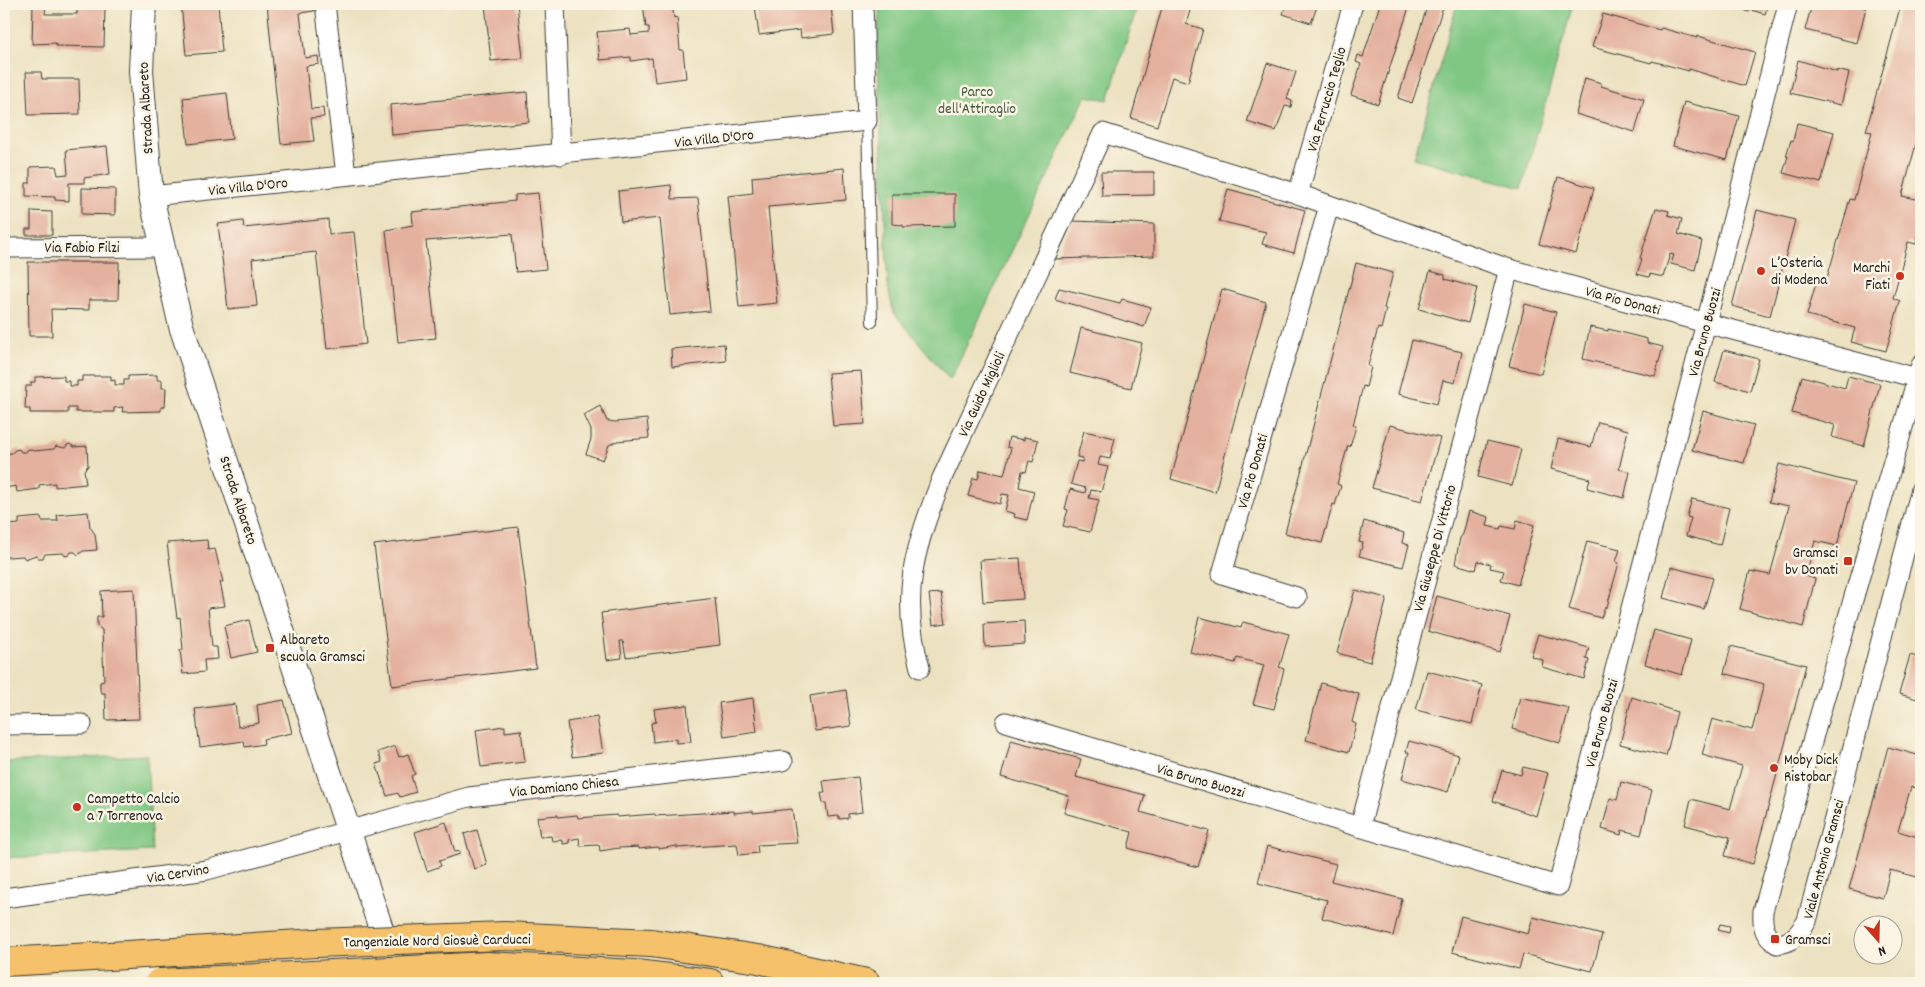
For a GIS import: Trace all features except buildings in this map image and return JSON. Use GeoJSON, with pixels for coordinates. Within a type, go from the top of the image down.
{"type":"FeatureCollection","features":[{"type":"Feature","properties":{"kind":"highway","name":"Tangenziale Nord Giosuè Carducci"},"geometry":{"type":"LineString","coordinates":[[4,962],[316,943],[505,936],[651,944],[758,959],[866,983]]}},
{"type":"Feature","properties":{"kind":"highway","name":"Tangenziale Nord Giosuè Carducci"},"geometry":{"type":"LineString","coordinates":[[159,983],[487,966],[636,974],[710,983]]}},
{"type":"Feature","properties":{"kind":"street","name":"Strada Albareto"},"geometry":{"type":"LineString","coordinates":[[144,4],[141,71],[151,196],[161,247],[181,326],[399,983]]}},
{"type":"Feature","properties":{"kind":"street"},"geometry":{"type":"LineString","coordinates":[[325,4],[346,175]]}},
{"type":"Feature","properties":{"kind":"street"},"geometry":{"type":"LineString","coordinates":[[555,4],[561,154]]}},
{"type":"Feature","properties":{"kind":"street"},"geometry":{"type":"LineString","coordinates":[[863,4],[867,121]]}},
{"type":"Feature","properties":{"kind":"street","name":"Via Ferruccio Teglio"},"geometry":{"type":"LineString","coordinates":[[1298,194],[1353,4]]}},
{"type":"Feature","properties":{"kind":"street","name":"Via Bruno Buozzi"},"geometry":{"type":"LineString","coordinates":[[1006,722],[1558,886],[1788,4]]}},
{"type":"Feature","properties":{"kind":"street","name":"Via Villa D'Oro"},"geometry":{"type":"LineString","coordinates":[[151,196],[867,121]]}},
{"type":"Feature","properties":{"kind":"street","name":"Via Pio Donati"},"geometry":{"type":"LineString","coordinates":[[1103,133],[1298,194],[1509,269],[1706,323],[1920,374]]}},
{"type":"Feature","properties":{"kind":"street","name":"Via Guido Miglioli"},"geometry":{"type":"LineString","coordinates":[[920,668],[913,643],[910,617],[913,563],[922,531],[942,478],[1103,133]]}},
{"type":"Feature","properties":{"kind":"street","name":"Via Pio Donati"},"geometry":{"type":"LineString","coordinates":[[1297,596],[1222,574],[1328,206]]}},
{"type":"Feature","properties":{"kind":"street","name":"Via Fabio Filzi"},"geometry":{"type":"LineString","coordinates":[[4,248],[161,247]]}},
{"type":"Feature","properties":{"kind":"street","name":"Via Giuseppe Di Vittorio"},"geometry":{"type":"LineString","coordinates":[[1360,827],[1509,269]]}},
{"type":"Feature","properties":{"kind":"street","name":"Viale Antonio Gramsci"},"geometry":{"type":"LineString","coordinates":[[1920,374],[1762,911],[1762,926],[1767,936],[1777,944],[1786,943],[1798,935],[1808,920],[1921,489]]}},
{"type":"Feature","properties":{"kind":"street"},"geometry":{"type":"LineString","coordinates":[[4,725],[82,724]]}},
{"type":"Feature","properties":{"kind":"street","name":"Via Damiano Chiesa"},"geometry":{"type":"LineString","coordinates":[[349,830],[469,797],[783,762]]}},
{"type":"Feature","properties":{"kind":"street","name":"Via Cervino"},"geometry":{"type":"LineString","coordinates":[[4,898],[207,870],[349,830]]}},
{"type":"Feature","properties":{"kind":"lane"},"geometry":{"type":"LineString","coordinates":[[867,121],[872,322]]}},
{"type":"Feature","properties":{"kind":"green space","name":"Parco dell'Attiraglio"},"geometry":{"type":"Polygon","coordinates":[[[880,4],[1138,4],[1108,100],[1086,96],[950,380],[894,313],[888,289],[877,43],[880,4]]]}},
{"type":"Feature","properties":{"kind":"green space"},"geometry":{"type":"Polygon","coordinates":[[[1457,4],[1573,4],[1522,188],[1414,158],[1457,4]]]}},
{"type":"Feature","properties":{"kind":"green space","name":"Campetto Calcio a 7 Torrenova"},"geometry":{"type":"Polygon","coordinates":[[[147,755],[152,851],[4,858],[4,762],[147,755]]]}},
{"type":"Feature","properties":{"kind":"place","name":"L’Osteria di Modena"},"geometry":{"type":"Point","coordinates":[1761,271]}},
{"type":"Feature","properties":{"kind":"place","name":"Marchi Fiati"},"geometry":{"type":"Point","coordinates":[1900,276]}},
{"type":"Feature","properties":{"kind":"place","name":"Gramsci bv Donati"},"geometry":{"type":"Point","coordinates":[1848,561]}},
{"type":"Feature","properties":{"kind":"place","name":"Albareto scuola Gramsci"},"geometry":{"type":"Point","coordinates":[270,648]}},
{"type":"Feature","properties":{"kind":"place","name":"Moby Dick Ristobar"},"geometry":{"type":"Point","coordinates":[1774,768]}},
{"type":"Feature","properties":{"kind":"place","name":"Campetto Calcio a 7 Torrenova"},"geometry":{"type":"Point","coordinates":[77,807]}},
{"type":"Feature","properties":{"kind":"place","name":"Gramsci"},"geometry":{"type":"Point","coordinates":[1775,939]}}]}
